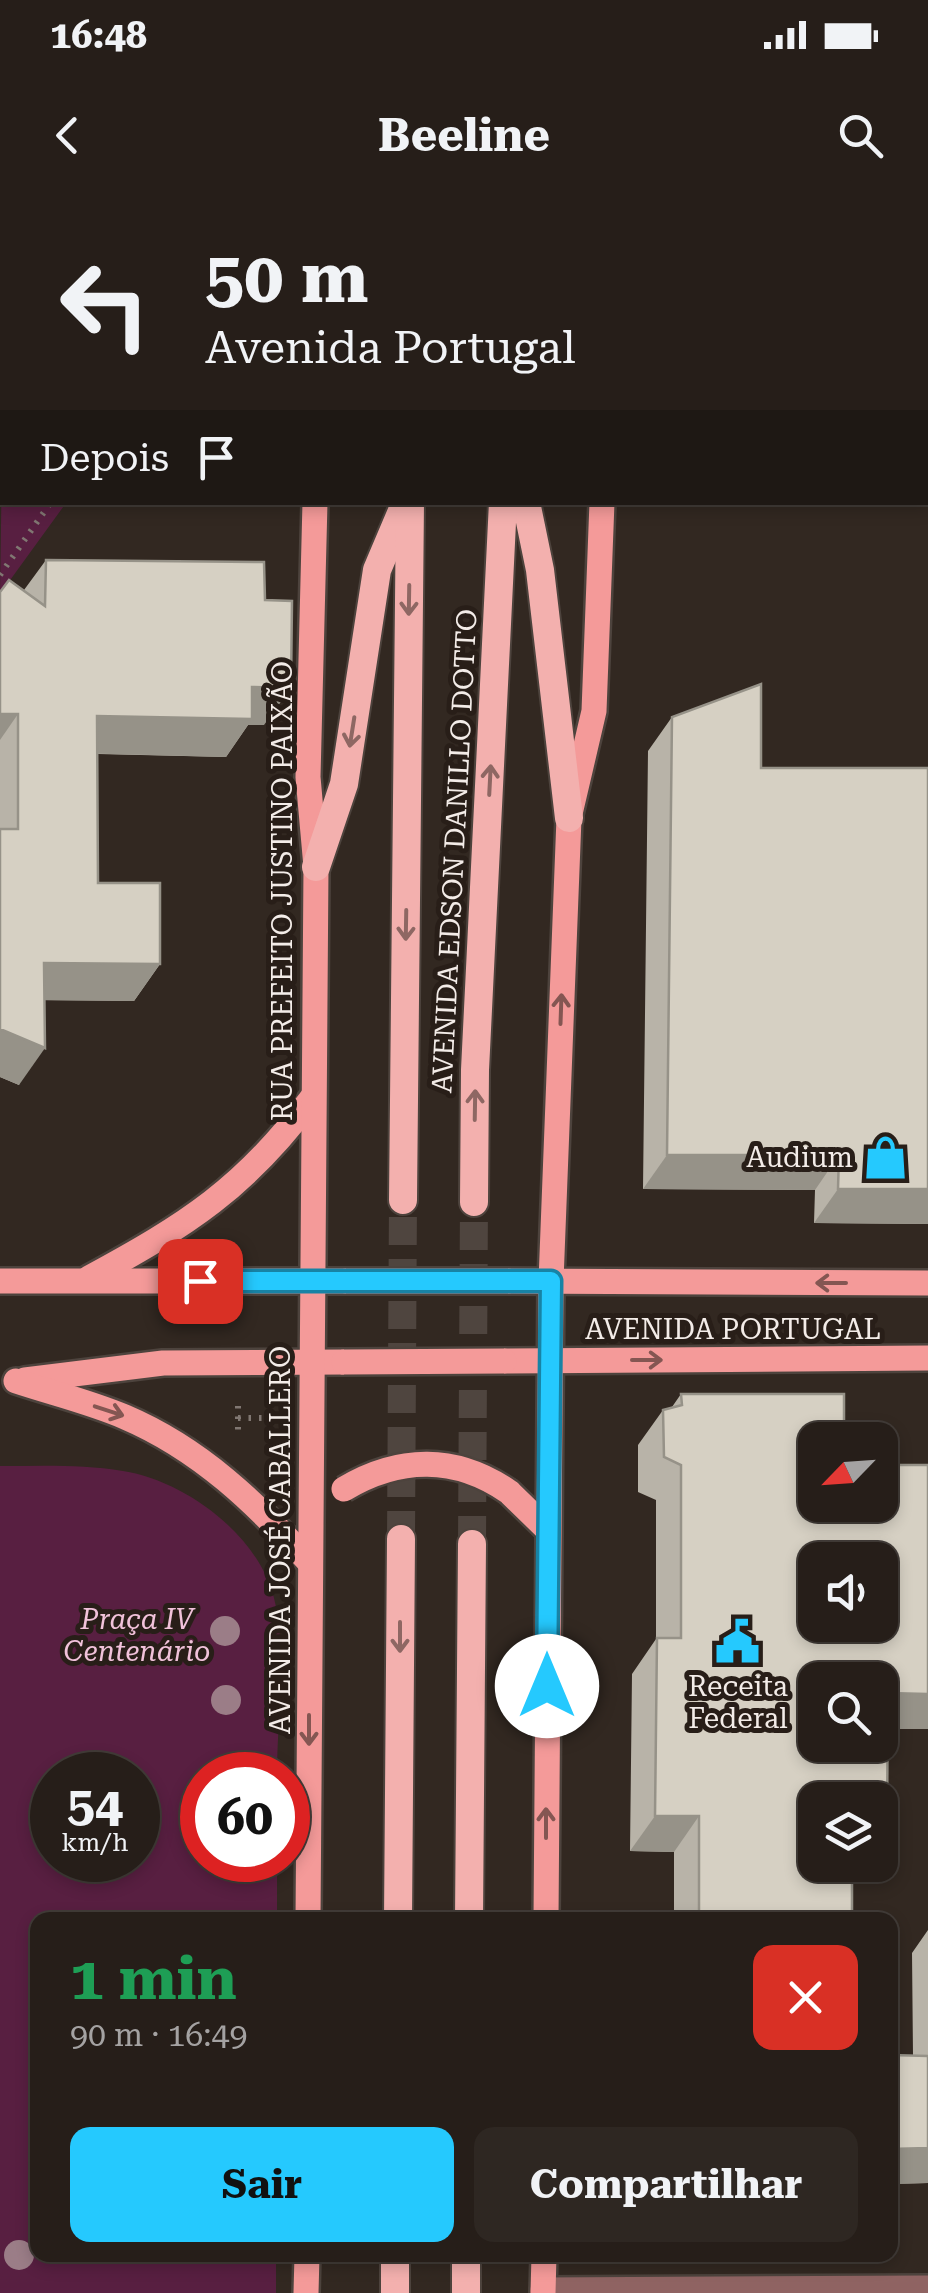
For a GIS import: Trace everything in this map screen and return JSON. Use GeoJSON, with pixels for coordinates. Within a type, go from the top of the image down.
{"type":"FeatureCollection","features":[{"type":"Feature","properties":{"kind":"highway"},"geometry":{"type":"LineString","coordinates":[[316,867],[344,784],[377,570],[407,505]]}},
{"type":"Feature","properties":{"kind":"highway","name":"AVENIDA EDSON DANILLO DOTTO"},"geometry":{"type":"LineString","coordinates":[[403,1200],[408,505]]}},
{"type":"Feature","properties":{"kind":"highway","name":"AVENIDA EDSON DANILLO DOTTO"},"geometry":{"type":"LineString","coordinates":[[474,1202],[475,1070],[503,505]]}},
{"type":"Feature","properties":{"kind":"highway"},"geometry":{"type":"LineString","coordinates":[[527,505],[540,570],[569,818]]}},
{"type":"Feature","properties":{"kind":"highway"},"geometry":{"type":"LineString","coordinates":[[398,1912],[401,1539]]}},
{"type":"Feature","properties":{"kind":"highway"},"geometry":{"type":"LineString","coordinates":[[469,1912],[472,1544]]}},
{"type":"Feature","properties":{"kind":"highway"},"geometry":{"type":"LineString","coordinates":[[395,2293],[396,2262]]}},
{"type":"Feature","properties":{"kind":"highway"},"geometry":{"type":"LineString","coordinates":[[466,2262],[466,2293]]}},
{"type":"Feature","properties":{"kind":"main road","name":"RUA PREFEITO JUSTINO PAIXÃO"},"geometry":{"type":"LineString","coordinates":[[311,1280],[316,867],[308,777],[315,505]]}},
{"type":"Feature","properties":{"kind":"main road"},"geometry":{"type":"LineString","coordinates":[[546,1912],[551,1281],[569,818],[594,711],[602,505]]}},
{"type":"Feature","properties":{"kind":"main road"},"geometry":{"type":"LineString","coordinates":[[84,1281],[218,1201],[265,1156],[312,1098]]}},
{"type":"Feature","properties":{"kind":"main road","name":"AVENIDA JOSÉ CABALLERO"},"geometry":{"type":"LineString","coordinates":[[308,1912],[311,1280]]}},
{"type":"Feature","properties":{"kind":"main road","name":"AVENIDA PORTUGAL"},"geometry":{"type":"LineString","coordinates":[[0,1281],[928,1283]]}},
{"type":"Feature","properties":{"kind":"main road","name":"AVENIDA PORTUGAL"},"geometry":{"type":"LineString","coordinates":[[8,1381],[163,1363],[928,1358]]}},
{"type":"Feature","properties":{"kind":"main road"},"geometry":{"type":"LineString","coordinates":[[8,1381],[124,1416],[173,1441],[246,1495],[310,1563]]}},
{"type":"Feature","properties":{"kind":"main road"},"geometry":{"type":"LineString","coordinates":[[310,1516],[344,1489],[392,1466],[428,1463],[462,1468],[509,1492],[548,1530]]}},
{"type":"Feature","properties":{"kind":"main road"},"geometry":{"type":"LineString","coordinates":[[306,2293],[307,2262]]}},
{"type":"Feature","properties":{"kind":"main road"},"geometry":{"type":"LineString","coordinates":[[543,2292],[544,2262]]}},
{"type":"Feature","properties":{"kind":"street"},"geometry":{"type":"LineString","coordinates":[[543,2292],[928,2288]]}},
{"type":"Feature","properties":{"kind":"path"},"geometry":{"type":"LineString","coordinates":[[0,575],[49,505]]}},
{"type":"Feature","properties":{"kind":"path"},"geometry":{"type":"LineString","coordinates":[[238,1395],[238,1440]]}},
{"type":"Feature","properties":{"kind":"path"},"geometry":{"type":"LineString","coordinates":[[238,1418],[267,1418]]}},
{"type":"Feature","properties":{"kind":"green space"},"geometry":{"type":"Polygon","coordinates":[[[1,505],[65,505],[0,594],[1,505]]]}},
{"type":"Feature","properties":{"kind":"green space","name":"Praça IV Centenário"},"geometry":{"type":"Polygon","coordinates":[[[0,1466],[123,1471],[171,1486],[194,1499],[236,1533],[253,1553],[274,1598],[280,1640],[278,1752],[180,1752],[180,1882],[277,1882],[277,1912],[30,1912],[30,2262],[276,2262],[276,2293],[0,2293],[0,1466]]]}},
{"type":"Feature","properties":{"kind":"building"},"geometry":{"type":"Polygon","coordinates":[[[46,560],[264,562],[265,600],[292,601],[291,688],[252,687],[252,719],[97,716],[98,883],[160,883],[160,964],[44,963],[45,1048],[0,1029],[0,829],[18,829],[18,714],[0,714],[0,592],[9,580],[45,606],[46,560]]]}},
{"type":"Feature","properties":{"kind":"building"},"geometry":{"type":"Polygon","coordinates":[[[761,684],[761,768],[928,768],[928,1189],[838,1189],[839,1155],[667,1155],[672,717],[761,684]]]}},
{"type":"Feature","properties":{"kind":"building","name":"Receita Federal"},"geometry":{"type":"Polygon","coordinates":[[[681,1394],[844,1394],[844,1422],[798,1422],[798,1522],[898,1522],[898,1465],[928,1465],[928,1694],[898,1693],[898,1662],[798,1662],[798,1762],[887,1762],[887,1782],[798,1782],[798,1882],[852,1882],[852,1912],[699,1912],[699,1816],[655,1816],[657,1638],[681,1638],[681,1465],[664,1457],[663,1410],[682,1405],[681,1394]]]}},
{"type":"Feature","properties":{"kind":"building"},"geometry":{"type":"Polygon","coordinates":[[[898,2055],[928,2056],[928,2148],[898,2149],[898,2055]]]}},
{"type":"Feature","properties":{"kind":"tunnel"},"geometry":{"type":"LineString","coordinates":[[401,1539],[403,1200]]}},
{"type":"Feature","properties":{"kind":"tunnel"},"geometry":{"type":"LineString","coordinates":[[472,1544],[474,1202]]}},
{"type":"Feature","properties":{"kind":"place","name":"Audium"},"geometry":{"type":"Point","coordinates":[886,1157]}},
{"type":"Feature","properties":{"kind":"place","name":"Receita Federal"},"geometry":{"type":"Point","coordinates":[738,1641]}},
{"type":"Feature","properties":{"kind":"route"},"geometry":{"type":"LineString","coordinates":[[200,1281],[551,1281],[547,1686]]}}]}
